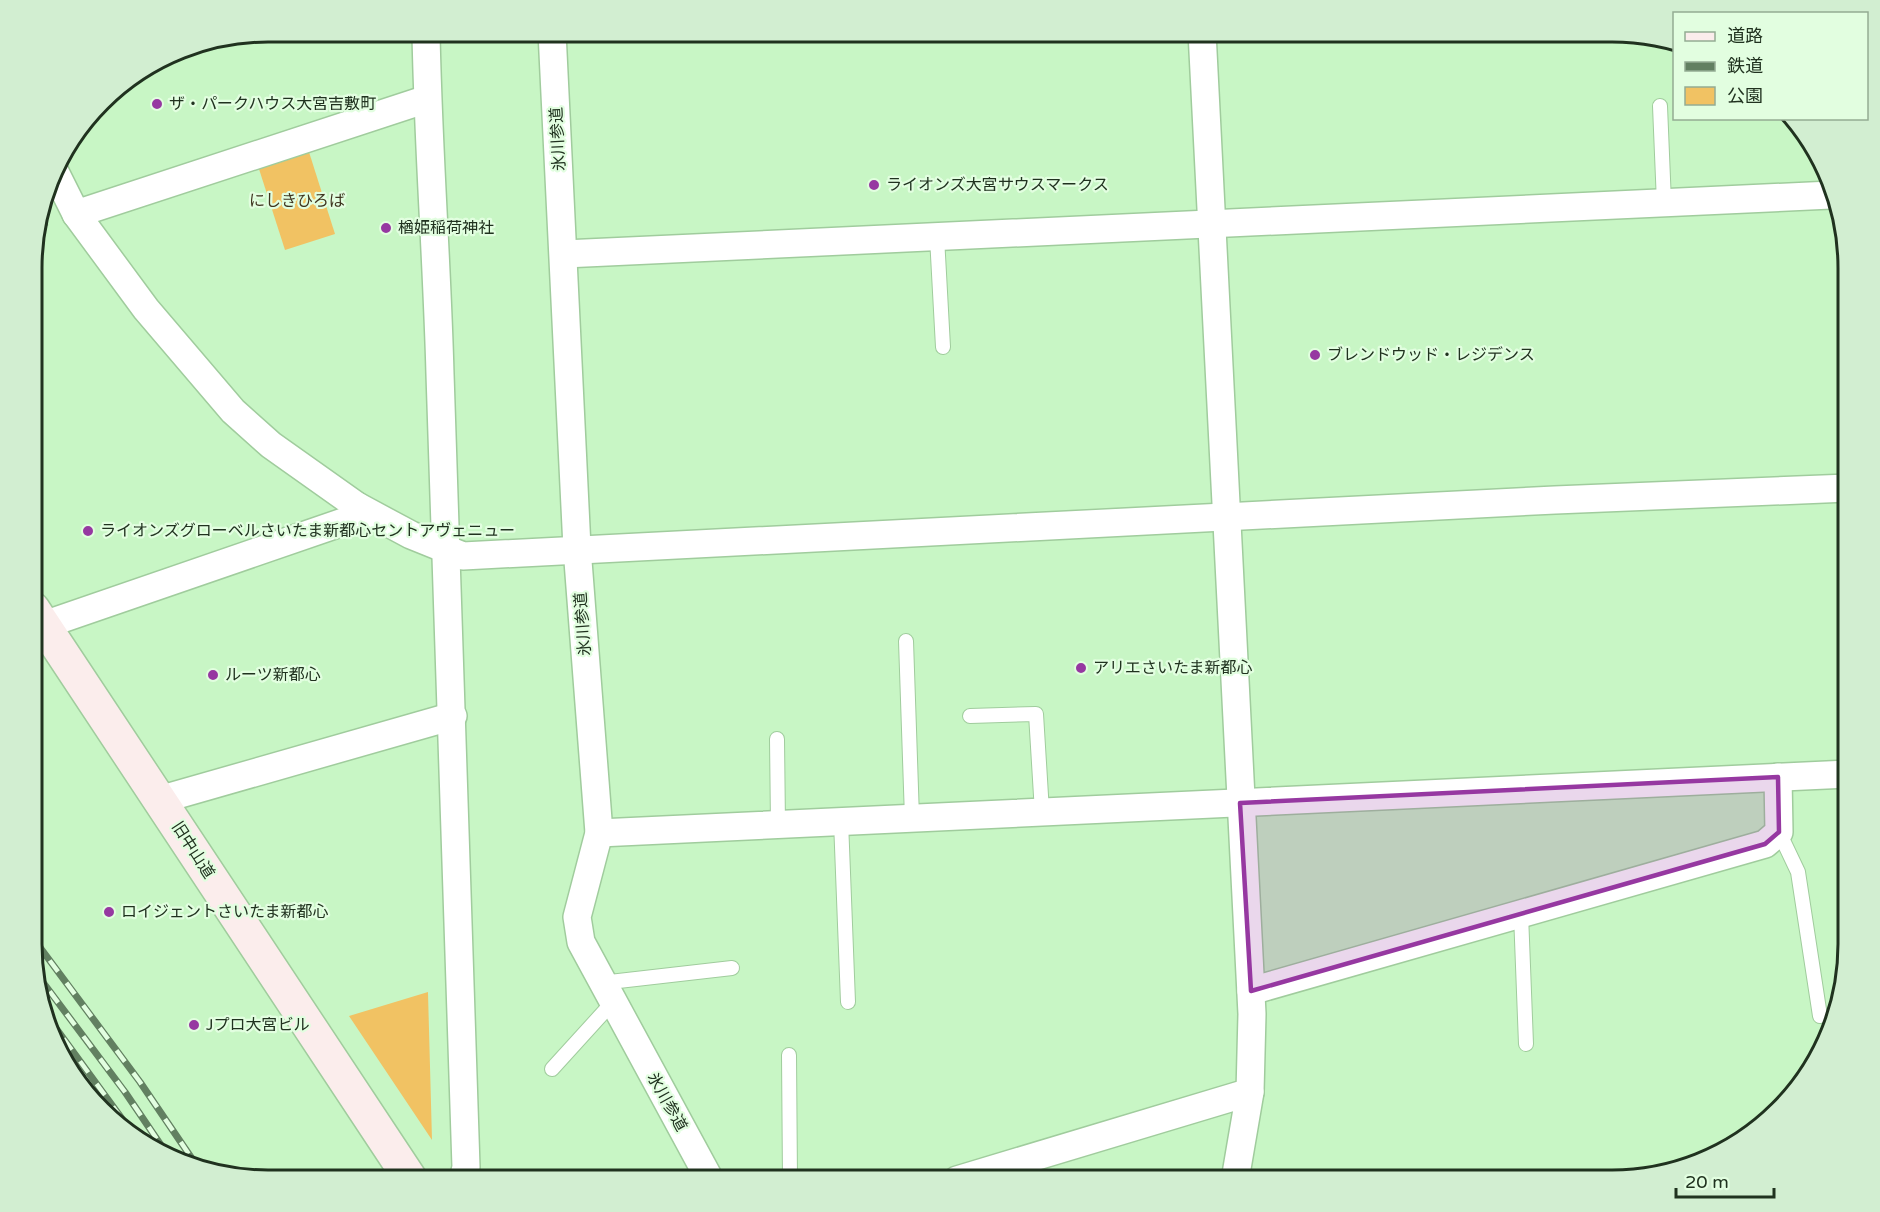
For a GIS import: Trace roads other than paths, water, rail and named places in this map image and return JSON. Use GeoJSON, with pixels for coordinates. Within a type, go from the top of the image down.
{"type":"FeatureCollection","features":[{"type":"Feature","properties":{"kind":"main road","name":"旧中山道"},"geometry":{"type":"LineString","coordinates":[[42,623],[404,1170]]}},
{"type":"Feature","properties":{"kind":"street"},"geometry":{"type":"LineString","coordinates":[[426,42],[440,372],[444,549],[453,716],[465,1170]]}},
{"type":"Feature","properties":{"kind":"street","name":"氷川参道"},"geometry":{"type":"LineString","coordinates":[[553,42],[578,548],[599,833],[578,918],[580,942],[704,1170]]}},
{"type":"Feature","properties":{"kind":"street"},"geometry":{"type":"LineString","coordinates":[[1202,42],[1251,991],[1250,1092],[1237,1170]]}},
{"type":"Feature","properties":{"kind":"street"},"geometry":{"type":"LineString","coordinates":[[76,214],[427,99]]}},
{"type":"Feature","properties":{"kind":"street"},"geometry":{"type":"LineString","coordinates":[[59,181],[76,214],[146,309],[233,411],[271,445],[357,506],[411,536],[463,556],[578,548],[1838,488]]}},
{"type":"Feature","properties":{"kind":"street"},"geometry":{"type":"LineString","coordinates":[[564,254],[1826,195]]}},
{"type":"Feature","properties":{"kind":"street"},"geometry":{"type":"LineString","coordinates":[[42,616],[349,520],[357,506]]}},
{"type":"Feature","properties":{"kind":"street"},"geometry":{"type":"LineString","coordinates":[[159,800],[453,716]]}},
{"type":"Feature","properties":{"kind":"street"},"geometry":{"type":"LineString","coordinates":[[599,833],[1838,774]]}},
{"type":"Feature","properties":{"kind":"street"},"geometry":{"type":"LineString","coordinates":[[1251,991],[1765,844],[1779,832],[1778,777]]}},
{"type":"Feature","properties":{"kind":"street"},"geometry":{"type":"LineString","coordinates":[[990,1170],[1250,1092]]}},
{"type":"Feature","properties":{"kind":"lane"},"geometry":{"type":"LineString","coordinates":[[1660,106],[1664,203]]}},
{"type":"Feature","properties":{"kind":"lane"},"geometry":{"type":"LineString","coordinates":[[938,237],[943,347]]}},
{"type":"Feature","properties":{"kind":"lane"},"geometry":{"type":"LineString","coordinates":[[906,641],[912,818]]}},
{"type":"Feature","properties":{"kind":"lane"},"geometry":{"type":"LineString","coordinates":[[970,716],[1036,714],[1042,812]]}},
{"type":"Feature","properties":{"kind":"lane"},"geometry":{"type":"LineString","coordinates":[[777,740],[778,825]]}},
{"type":"Feature","properties":{"kind":"lane"},"geometry":{"type":"LineString","coordinates":[[841,821],[848,1002]]}},
{"type":"Feature","properties":{"kind":"lane"},"geometry":{"type":"LineString","coordinates":[[1779,832],[1797,872],[1820,1016]]}},
{"type":"Feature","properties":{"kind":"lane"},"geometry":{"type":"LineString","coordinates":[[1521,914],[1526,1044]]}},
{"type":"Feature","properties":{"kind":"lane"},"geometry":{"type":"LineString","coordinates":[[552,1069],[606,993],[732,968]]}},
{"type":"Feature","properties":{"kind":"lane"},"geometry":{"type":"LineString","coordinates":[[789,1055],[790,1170]]}},
{"type":"Feature","properties":{"kind":"railway"},"geometry":{"type":"LineString","coordinates":[[42,950],[140,1082],[190,1156]]}},
{"type":"Feature","properties":{"kind":"railway"},"geometry":{"type":"LineString","coordinates":[[46,986],[125,1092],[159,1142]]}},
{"type":"Feature","properties":{"kind":"railway"},"geometry":{"type":"LineString","coordinates":[[61,1035],[118,1113]]}},
{"type":"Feature","properties":{"kind":"place","name":"ザ・パークハウス大宮吉敷町"},"geometry":{"type":"Point","coordinates":[157,104]}},
{"type":"Feature","properties":{"kind":"place","name":"ライオンズ大宮サウスマークス"},"geometry":{"type":"Point","coordinates":[874,185]}},
{"type":"Feature","properties":{"kind":"place","name":"楢姫稲荷神社"},"geometry":{"type":"Point","coordinates":[386,228]}},
{"type":"Feature","properties":{"kind":"place","name":"ブレンドウッド・レジデンス"},"geometry":{"type":"Point","coordinates":[1315,355]}},
{"type":"Feature","properties":{"kind":"place","name":"ライオンズグローベルさいたま新都心セントアヴェニュー"},"geometry":{"type":"Point","coordinates":[88,531]}},
{"type":"Feature","properties":{"kind":"place","name":"アリエさいたま新都心"},"geometry":{"type":"Point","coordinates":[1081,668]}},
{"type":"Feature","properties":{"kind":"place","name":"ルーツ新都心"},"geometry":{"type":"Point","coordinates":[213,675]}},
{"type":"Feature","properties":{"kind":"place","name":"ロイジェントさいたま新都心"},"geometry":{"type":"Point","coordinates":[109,912]}},
{"type":"Feature","properties":{"kind":"place","name":"Jプロ大宮ビル"},"geometry":{"type":"Point","coordinates":[194,1025]}},
{"type":"Feature","properties":{"kind":"park label","name":"にしきひろば"},"geometry":{"type":"Point","coordinates":[297,201]}}]}
